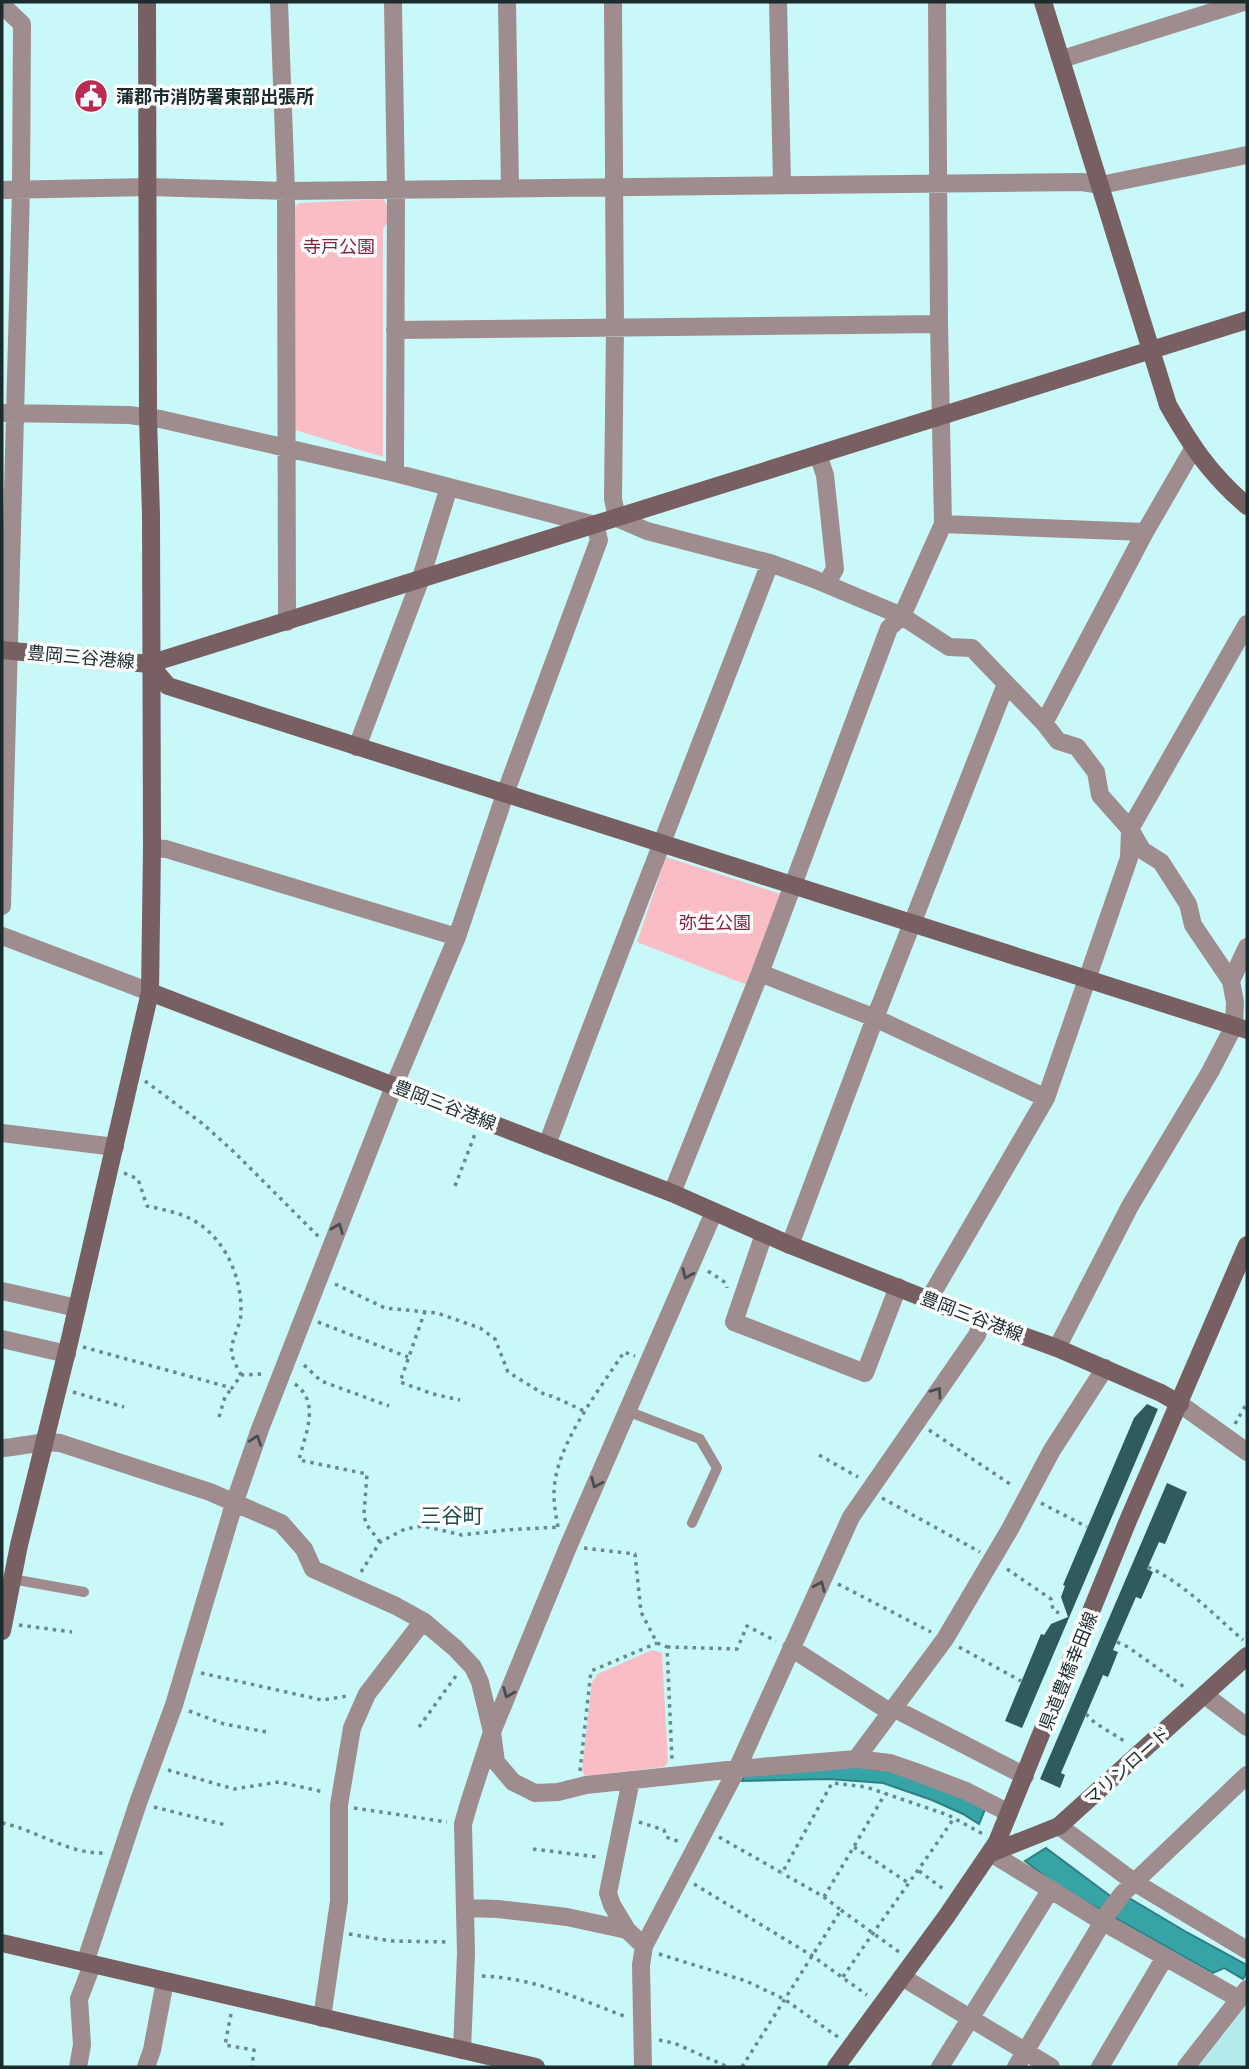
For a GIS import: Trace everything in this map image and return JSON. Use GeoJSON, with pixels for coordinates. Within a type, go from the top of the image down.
{"type":"FeatureCollection","features":[{"type":"Feature","properties":{"kind":"street"},"geometry":{"type":"LineString","coordinates":[[147,2],[149,664],[168,686],[1240,1028]]}},
{"type":"Feature","properties":{"kind":"street"},"geometry":{"type":"LineString","coordinates":[[279,2],[286,191],[287,622]]}},
{"type":"Feature","properties":{"kind":"street"},"geometry":{"type":"LineString","coordinates":[[393,2],[396,190],[394,473]]}},
{"type":"Feature","properties":{"kind":"street"},"geometry":{"type":"LineString","coordinates":[[508,2],[510,188]]}},
{"type":"Feature","properties":{"kind":"street"},"geometry":{"type":"LineString","coordinates":[[613,2],[613,499],[617,518]]}},
{"type":"Feature","properties":{"kind":"street"},"geometry":{"type":"LineString","coordinates":[[778,2],[782,184]]}},
{"type":"Feature","properties":{"kind":"street"},"geometry":{"type":"LineString","coordinates":[[672,1194],[760,973],[889,628],[902,617],[943,524],[937,2]]}},
{"type":"Feature","properties":{"kind":"street"},"geometry":{"type":"LineString","coordinates":[[1043,2],[1168,405],[1194,449],[1219,482],[1247,506]]}},
{"type":"Feature","properties":{"kind":"street"},"geometry":{"type":"LineString","coordinates":[[1062,59],[1245,2],[1247,7]]}},
{"type":"Feature","properties":{"kind":"street"},"geometry":{"type":"LineString","coordinates":[[2,5],[22,24],[21,190],[8,413],[2,906]]}},
{"type":"Feature","properties":{"kind":"street"},"geometry":{"type":"LineString","coordinates":[[2,190],[149,187],[286,191],[1082,181],[1101,186],[1247,155]]}},
{"type":"Feature","properties":{"kind":"street"},"geometry":{"type":"LineString","coordinates":[[149,664],[1247,320]]}},
{"type":"Feature","properties":{"kind":"street"},"geometry":{"type":"LineString","coordinates":[[395,330],[939,324]]}},
{"type":"Feature","properties":{"kind":"street"},"geometry":{"type":"LineString","coordinates":[[8,413],[148,418],[394,473],[596,525]]}},
{"type":"Feature","properties":{"kind":"street"},"geometry":{"type":"LineString","coordinates":[[1044,723],[1145,533],[1194,449]]}},
{"type":"Feature","properties":{"kind":"street"},"geometry":{"type":"LineString","coordinates":[[818,455],[825,475],[835,569],[826,584]]}},
{"type":"Feature","properties":{"kind":"street"},"geometry":{"type":"LineString","coordinates":[[357,747],[421,578],[449,487]]}},
{"type":"Feature","properties":{"kind":"street"},"geometry":{"type":"LineString","coordinates":[[617,518],[685,543],[769,563],[902,617],[949,646],[972,648],[1058,741],[1076,747],[1096,772],[1100,795],[1130,829],[1142,849],[1161,862],[1188,904],[1193,925],[1231,981],[1240,1028],[1210,1072],[1130,1206],[1057,1348]]}},
{"type":"Feature","properties":{"kind":"street"},"geometry":{"type":"LineString","coordinates":[[943,524],[1145,533]]}},
{"type":"Feature","properties":{"kind":"street"},"geometry":{"type":"LineString","coordinates":[[78,2067],[82,2036],[79,1999],[88,1964],[138,1803],[174,1705],[234,1504],[303,1316],[394,1086],[457,937],[505,794],[599,540],[596,525]]}},
{"type":"Feature","properties":{"kind":"street"},"geometry":{"type":"LineString","coordinates":[[547,1145],[621,945],[663,844],[769,563]]}},
{"type":"Feature","properties":{"kind":"street"},"geometry":{"type":"LineString","coordinates":[[929,1299],[1046,1098],[1129,858],[1130,829],[1247,624]]}},
{"type":"Feature","properties":{"kind":"street","name":"豊岡三谷港線"},"geometry":{"type":"LineString","coordinates":[[5,650],[149,664],[152,848],[150,992],[672,1194],[790,1245],[1057,1348],[1161,1393],[1180,1404]]}},
{"type":"Feature","properties":{"kind":"street"},"geometry":{"type":"LineString","coordinates":[[790,1245],[875,1018],[1006,684]]}},
{"type":"Feature","properties":{"kind":"street"},"geometry":{"type":"LineString","coordinates":[[152,848],[166,849],[457,937]]}},
{"type":"Feature","properties":{"kind":"street"},"geometry":{"type":"LineString","coordinates":[[2,936],[150,992],[67,1354],[8,1589],[2,1627]]}},
{"type":"Feature","properties":{"kind":"street"},"geometry":{"type":"LineString","coordinates":[[1231,981],[1247,947]]}},
{"type":"Feature","properties":{"kind":"street"},"geometry":{"type":"LineString","coordinates":[[760,973],[875,1018],[1046,1098]]}},
{"type":"Feature","properties":{"kind":"street"},"geometry":{"type":"LineString","coordinates":[[2,1133],[115,1147]]}},
{"type":"Feature","properties":{"kind":"street"},"geometry":{"type":"LineString","coordinates":[[469,2057],[463,1824],[492,1732],[566,1536],[627,1412],[714,1212]]}},
{"type":"Feature","properties":{"kind":"street"},"geometry":{"type":"LineString","coordinates":[[764,1234],[734,1322],[865,1373],[898,1287]]}},
{"type":"Feature","properties":{"kind":"street","name":"県道豊橋幸田線"},"geometry":{"type":"LineString","coordinates":[[836,2067],[994,1847],[1119,1542],[1247,1245]]}},
{"type":"Feature","properties":{"kind":"street"},"geometry":{"type":"LineString","coordinates":[[2,1291],[77,1308]]}},
{"type":"Feature","properties":{"kind":"street"},"geometry":{"type":"LineString","coordinates":[[643,2067],[643,1949],[737,1769],[851,1517],[977,1335],[982,1321]]}},
{"type":"Feature","properties":{"kind":"street"},"geometry":{"type":"LineString","coordinates":[[2,1339],[67,1354]]}},
{"type":"Feature","properties":{"kind":"street"},"geometry":{"type":"LineString","coordinates":[[856,1759],[945,1639],[1070,1419],[1105,1368]]}},
{"type":"Feature","properties":{"kind":"street"},"geometry":{"type":"LineString","coordinates":[[1180,1404],[1247,1452]]}},
{"type":"Feature","properties":{"kind":"street"},"geometry":{"type":"LineString","coordinates":[[2,1448],[23,1447],[43,1441],[60,1443],[209,1492],[281,1523],[304,1549],[313,1569],[423,1621],[468,1660],[480,1682],[496,1762],[513,1782],[536,1793],[631,1780],[856,1759],[890,1763],[916,1772],[966,1791],[1009,1813]]}},
{"type":"Feature","properties":{"kind":"street"},"geometry":{"type":"LineString","coordinates":[[322,2018],[340,1879],[340,1800],[352,1728],[367,1694],[423,1621]]}},
{"type":"Feature","properties":{"kind":"street"},"geometry":{"type":"LineString","coordinates":[[791,1648],[891,1710],[1025,1776]]}},
{"type":"Feature","properties":{"kind":"street","name":"マリンロード"},"geometry":{"type":"LineString","coordinates":[[994,1847],[1059,1826],[1206,1696],[1247,1656]]}},
{"type":"Feature","properties":{"kind":"street"},"geometry":{"type":"LineString","coordinates":[[1206,1696],[1247,1727]]}},
{"type":"Feature","properties":{"kind":"street"},"geometry":{"type":"LineString","coordinates":[[1021,2060],[1105,1918],[1129,1887],[1247,1775]]}},
{"type":"Feature","properties":{"kind":"street"},"geometry":{"type":"LineString","coordinates":[[631,1780],[608,1893],[627,1930],[643,1949]]}},
{"type":"Feature","properties":{"kind":"street"},"geometry":{"type":"LineString","coordinates":[[1059,1826],[1129,1887],[1247,1950]]}},
{"type":"Feature","properties":{"kind":"street"},"geometry":{"type":"LineString","coordinates":[[994,1847],[1051,1889],[1105,1918],[1165,1957],[1243,1994],[1186,2067]]}},
{"type":"Feature","properties":{"kind":"street"},"geometry":{"type":"LineString","coordinates":[[940,2067],[1051,1889]]}},
{"type":"Feature","properties":{"kind":"street"},"geometry":{"type":"LineString","coordinates":[[465,1908],[567,1917],[627,1930]]}},
{"type":"Feature","properties":{"kind":"street"},"geometry":{"type":"LineString","coordinates":[[2,1943],[322,2018],[469,2057],[536,2067]]}},
{"type":"Feature","properties":{"kind":"street"},"geometry":{"type":"LineString","coordinates":[[1100,2067],[1165,1957]]}},
{"type":"Feature","properties":{"kind":"street"},"geometry":{"type":"LineString","coordinates":[[902,1977],[970,2018],[1021,2060],[1051,2067]]}},
{"type":"Feature","properties":{"kind":"street"},"geometry":{"type":"LineString","coordinates":[[146,2067],[152,2050],[165,1981]]}},
{"type":"Feature","properties":{"kind":"lane"},"geometry":{"type":"LineString","coordinates":[[627,1412],[700,1439],[717,1468],[692,1523]]}},
{"type":"Feature","properties":{"kind":"lane"},"geometry":{"type":"LineString","coordinates":[[8,1589],[84,1592]]}},
{"type":"Feature","properties":{"kind":"path"},"geometry":{"type":"LineString","coordinates":[[132,1072],[203,1124],[330,1248]]}},
{"type":"Feature","properties":{"kind":"path"},"geometry":{"type":"LineString","coordinates":[[455,1186],[480,1119]]}},
{"type":"Feature","properties":{"kind":"path"},"geometry":{"type":"LineString","coordinates":[[109,1170],[131,1174],[138,1179],[147,1206],[188,1218],[200,1225],[225,1252],[236,1275],[242,1315],[231,1352],[241,1375]]}},
{"type":"Feature","properties":{"kind":"path"},"geometry":{"type":"LineString","coordinates":[[692,1261],[726,1283],[727,1287],[747,1286]]}},
{"type":"Feature","properties":{"kind":"path"},"geometry":{"type":"LineString","coordinates":[[319,1276],[385,1308],[438,1313],[480,1328],[495,1339],[508,1372],[547,1396],[586,1412]]}},
{"type":"Feature","properties":{"kind":"path"},"geometry":{"type":"LineString","coordinates":[[425,1311],[400,1382],[460,1400]]}},
{"type":"Feature","properties":{"kind":"path"},"geometry":{"type":"LineString","coordinates":[[303,1316],[408,1357]]}},
{"type":"Feature","properties":{"kind":"path"},"geometry":{"type":"LineString","coordinates":[[289,1352],[321,1381],[389,1406]]}},
{"type":"Feature","properties":{"kind":"path"},"geometry":{"type":"LineString","coordinates":[[566,1536],[554,1494],[559,1459],[624,1352],[649,1362]]}},
{"type":"Feature","properties":{"kind":"path"},"geometry":{"type":"LineString","coordinates":[[58,1387],[124,1407]]}},
{"type":"Feature","properties":{"kind":"path"},"geometry":{"type":"LineString","coordinates":[[219,1417],[225,1396],[232,1388]]}},
{"type":"Feature","properties":{"kind":"path"},"geometry":{"type":"LineString","coordinates":[[1228,1438],[1247,1403]]}},
{"type":"Feature","properties":{"kind":"path"},"geometry":{"type":"LineString","coordinates":[[916,1422],[1027,1496],[1087,1527]]}},
{"type":"Feature","properties":{"kind":"path"},"geometry":{"type":"LineString","coordinates":[[819,1455],[992,1559],[1051,1600],[1054,1610],[1059,1613]]}},
{"type":"Feature","properties":{"kind":"path"},"geometry":{"type":"LineString","coordinates":[[352,1586],[380,1542],[405,1529],[423,1526],[461,1535],[566,1536],[635,1554],[641,1612],[657,1643],[667,1647],[737,1649],[747,1626],[791,1648]]}},
{"type":"Feature","properties":{"kind":"path"},"geometry":{"type":"LineString","coordinates":[[1148,1567],[1159,1572],[1199,1602],[1247,1643]]}},
{"type":"Feature","properties":{"kind":"path"},"geometry":{"type":"LineString","coordinates":[[824,1577],[1021,1681]]}},
{"type":"Feature","properties":{"kind":"path"},"geometry":{"type":"LineString","coordinates":[[2,1627],[72,1632]]}},
{"type":"Feature","properties":{"kind":"path"},"geometry":{"type":"LineString","coordinates":[[1117,1642],[1128,1647],[1181,1687],[1206,1696]]}},
{"type":"Feature","properties":{"kind":"path"},"geometry":{"type":"LineString","coordinates":[[578,1787],[591,1671],[657,1643]]}},
{"type":"Feature","properties":{"kind":"path"},"geometry":{"type":"LineString","coordinates":[[667,1647],[673,1776]]}},
{"type":"Feature","properties":{"kind":"path"},"geometry":{"type":"LineString","coordinates":[[419,1727],[468,1660]]}},
{"type":"Feature","properties":{"kind":"path"},"geometry":{"type":"LineString","coordinates":[[185,1670],[322,1700],[367,1694]]}},
{"type":"Feature","properties":{"kind":"path"},"geometry":{"type":"LineString","coordinates":[[174,1705],[224,1724],[267,1732]]}},
{"type":"Feature","properties":{"kind":"path"},"geometry":{"type":"LineString","coordinates":[[1086,1714],[1095,1723],[1142,1753]]}},
{"type":"Feature","properties":{"kind":"path"},"geometry":{"type":"LineString","coordinates":[[152,1766],[234,1789],[279,1783],[340,1800],[463,1824]]}},
{"type":"Feature","properties":{"kind":"path"},"geometry":{"type":"LineString","coordinates":[[782,1873],[832,1783],[866,1787],[954,1818],[994,1847]]}},
{"type":"Feature","properties":{"kind":"path"},"geometry":{"type":"LineString","coordinates":[[824,1897],[886,1794]]}},
{"type":"Feature","properties":{"kind":"path"},"geometry":{"type":"LineString","coordinates":[[138,1803],[226,1825]]}},
{"type":"Feature","properties":{"kind":"path"},"geometry":{"type":"LineString","coordinates":[[622,1817],[664,1830],[666,1836],[695,1848]]}},
{"type":"Feature","properties":{"kind":"path"},"geometry":{"type":"LineString","coordinates":[[843,1977],[954,1818]]}},
{"type":"Feature","properties":{"kind":"path"},"geometry":{"type":"LineString","coordinates":[[2,1823],[80,1850],[96,1853],[122,1852]]}},
{"type":"Feature","properties":{"kind":"path"},"geometry":{"type":"LineString","coordinates":[[705,1829],[824,1897],[912,1962]]}},
{"type":"Feature","properties":{"kind":"path"},"geometry":{"type":"LineString","coordinates":[[854,1847],[910,1884]]}},
{"type":"Feature","properties":{"kind":"path"},"geometry":{"type":"LineString","coordinates":[[533,1849],[613,1859]]}},
{"type":"Feature","properties":{"kind":"path"},"geometry":{"type":"LineString","coordinates":[[919,1871],[958,1900]]}},
{"type":"Feature","properties":{"kind":"path"},"geometry":{"type":"LineString","coordinates":[[681,1875],[811,1955],[881,2006]]}},
{"type":"Feature","properties":{"kind":"path"},"geometry":{"type":"LineString","coordinates":[[742,2067],[841,1910]]}},
{"type":"Feature","properties":{"kind":"path"},"geometry":{"type":"LineString","coordinates":[[335,1931],[391,1941],[466,1942]]}},
{"type":"Feature","properties":{"kind":"path"},"geometry":{"type":"LineString","coordinates":[[643,1949],[746,1981],[784,1999],[851,2046]]}},
{"type":"Feature","properties":{"kind":"path"},"geometry":{"type":"LineString","coordinates":[[466,1975],[511,1977],[557,1990],[728,2067]]}},
{"type":"Feature","properties":{"kind":"path"},"geometry":{"type":"LineString","coordinates":[[234,1997],[225,2045],[254,2050],[252,2067]]}},
{"type":"Feature","properties":{"kind":"shaded area"},"geometry":{"type":"Polygon","coordinates":[[[1247,2004],[1247,2067],[1198,2067],[1247,2004]]]}},
{"type":"Feature","properties":{"kind":"green space","name":"寺戸公園"},"geometry":{"type":"Polygon","coordinates":[[[383,199],[388,207],[389,220],[383,229],[383,457],[295,430],[294,208],[299,203],[383,199]]]}},
{"type":"Feature","properties":{"kind":"green space","name":"弥生公園"},"geometry":{"type":"Polygon","coordinates":[[[666,857],[781,894],[747,985],[637,942],[666,857]]]}},
{"type":"Feature","properties":{"kind":"green space"},"geometry":{"type":"Polygon","coordinates":[[[652,1650],[662,1653],[668,1762],[664,1767],[585,1776],[582,1770],[592,1682],[598,1674],[652,1650]]]}},
{"type":"Feature","properties":{"kind":"water"},"geometry":{"type":"Polygon","coordinates":[[[848,1766],[898,1772],[986,1807],[979,1824],[932,1800],[883,1783],[829,1779],[742,1781],[746,1772],[848,1766]]]}},
{"type":"Feature","properties":{"kind":"water"},"geometry":{"type":"Polygon","coordinates":[[[1046,1848],[1113,1898],[1129,1898],[1247,1965],[1243,1979],[1224,1968],[1213,1973],[1055,1884],[1025,1861],[1046,1848]]]}},
{"type":"Feature","properties":{"kind":"building"},"geometry":{"type":"Polygon","coordinates":[[[1147,1404],[1158,1409],[1022,1728],[1005,1721],[1041,1634],[1044,1635],[1051,1624],[1068,1617],[1061,1597],[1065,1586],[1063,1585],[1134,1418],[1147,1404]]]}},
{"type":"Feature","properties":{"kind":"building"},"geometry":{"type":"Polygon","coordinates":[[[1167,1483],[1187,1492],[1165,1544],[1159,1542],[1147,1569],[1153,1572],[1141,1599],[1136,1597],[1113,1650],[1118,1652],[1108,1677],[1103,1675],[1061,1773],[1065,1775],[1060,1788],[1040,1779],[1167,1483]]]}},
{"type":"Feature","properties":{"kind":"place","name":"蒲郡市消防署東部出張所"},"geometry":{"type":"Point","coordinates":[91,96]}},
{"type":"Feature","properties":{"kind":"district","name":"三谷町"},"geometry":{"type":"Point","coordinates":[452,1515]}}]}
